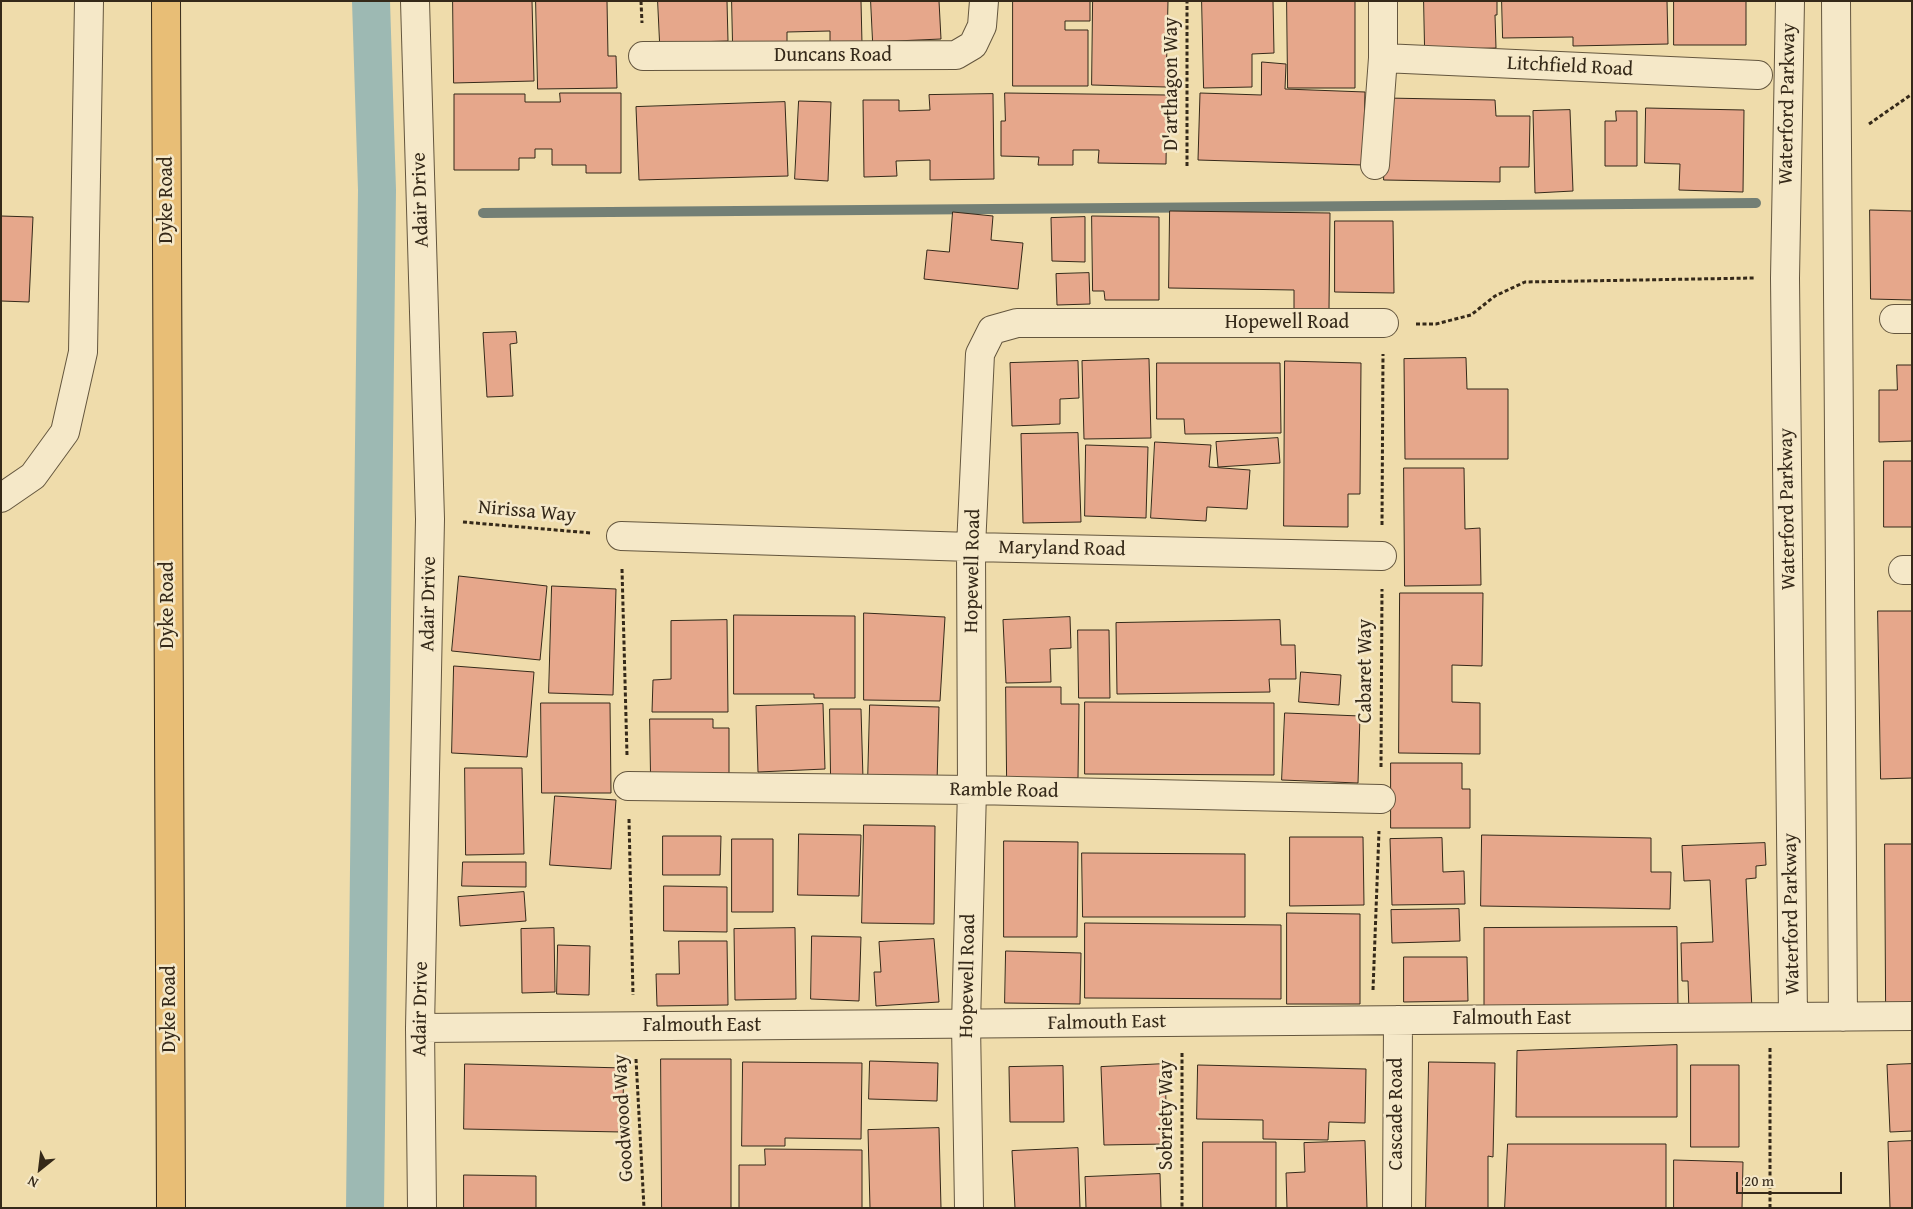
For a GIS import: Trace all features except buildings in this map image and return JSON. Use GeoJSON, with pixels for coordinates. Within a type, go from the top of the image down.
{"type":"FeatureCollection","features":[{"type":"Feature","properties":{"kind":"main road","name":"Dyke Road"},"geometry":{"type":"LineString","coordinates":[[166,1],[171,1208]]}},
{"type":"Feature","properties":{"kind":"street"},"geometry":{"type":"LineString","coordinates":[[1,498],[33,476],[64,432],[83,352],[87,210],[89,1]]}},
{"type":"Feature","properties":{"kind":"street","name":"Adair Drive"},"geometry":{"type":"LineString","coordinates":[[414,1],[430,519],[420,1028],[422,1208]]}},
{"type":"Feature","properties":{"kind":"street","name":"Duncans Road"},"geometry":{"type":"LineString","coordinates":[[643,56],[956,56],[973,45],[982,26],[984,1]]}},
{"type":"Feature","properties":{"kind":"street"},"geometry":{"type":"LineString","coordinates":[[1375,165],[1383,58],[1383,1]]}},
{"type":"Feature","properties":{"kind":"street","name":"Waterford Parkway"},"geometry":{"type":"LineString","coordinates":[[1781,1017],[1785,278],[1790,1]]}},
{"type":"Feature","properties":{"kind":"street"},"geometry":{"type":"LineString","coordinates":[[1836,1],[1843,1017]]}},
{"type":"Feature","properties":{"kind":"street","name":"Litchfield Road"},"geometry":{"type":"LineString","coordinates":[[1383,58],[1758,75]]}},
{"type":"Feature","properties":{"kind":"street","name":"Hopewell Road"},"geometry":{"type":"LineString","coordinates":[[969,1208],[966,1024],[972,790],[972,547],[980,354],[992,330],[1017,323],[1384,322]]}},
{"type":"Feature","properties":{"kind":"street","name":"Maryland Road"},"geometry":{"type":"LineString","coordinates":[[621,536],[972,547],[1382,556]]}},
{"type":"Feature","properties":{"kind":"street","name":"Ramble Road"},"geometry":{"type":"LineString","coordinates":[[628,786],[972,790],[1381,799]]}},
{"type":"Feature","properties":{"kind":"street","name":"Falmouth East"},"geometry":{"type":"LineString","coordinates":[[420,1028],[1912,1016]]}},
{"type":"Feature","properties":{"kind":"street","name":"Cascade Road"},"geometry":{"type":"LineString","coordinates":[[1384,1020],[1397,1208]]}},
{"type":"Feature","properties":{"kind":"path","name":"D'arthagon Way"},"geometry":{"type":"LineString","coordinates":[[1187,1],[1187,166]]}},
{"type":"Feature","properties":{"kind":"path"},"geometry":{"type":"LineString","coordinates":[[1837,147],[1912,94]]}},
{"type":"Feature","properties":{"kind":"path"},"geometry":{"type":"LineString","coordinates":[[1384,322],[1436,324],[1471,315],[1495,296],[1525,282],[1785,278]]}},
{"type":"Feature","properties":{"kind":"path","name":"Cabaret Way"},"geometry":{"type":"LineString","coordinates":[[1384,322],[1381,799],[1384,1020]]}},
{"type":"Feature","properties":{"kind":"path","name":"Nirissa Way"},"geometry":{"type":"LineString","coordinates":[[430,519],[621,536]]}},
{"type":"Feature","properties":{"kind":"path"},"geometry":{"type":"LineString","coordinates":[[1770,1208],[1781,1017]]}},
{"type":"Feature","properties":{"kind":"path","name":"Sobriety Way"},"geometry":{"type":"LineString","coordinates":[[1182,1022],[1182,1208]]}},
{"type":"Feature","properties":{"kind":"path","name":"Goodwood Way"},"geometry":{"type":"LineString","coordinates":[[634,1026],[644,1208]]}},
{"type":"Feature","properties":{"kind":"waterway"},"geometry":{"type":"LineString","coordinates":[[365,1208],[377,190],[371,1]]}},
{"type":"Feature","properties":{"kind":"waterway"},"geometry":{"type":"LineString","coordinates":[[483,213],[1756,203]]}}]}
